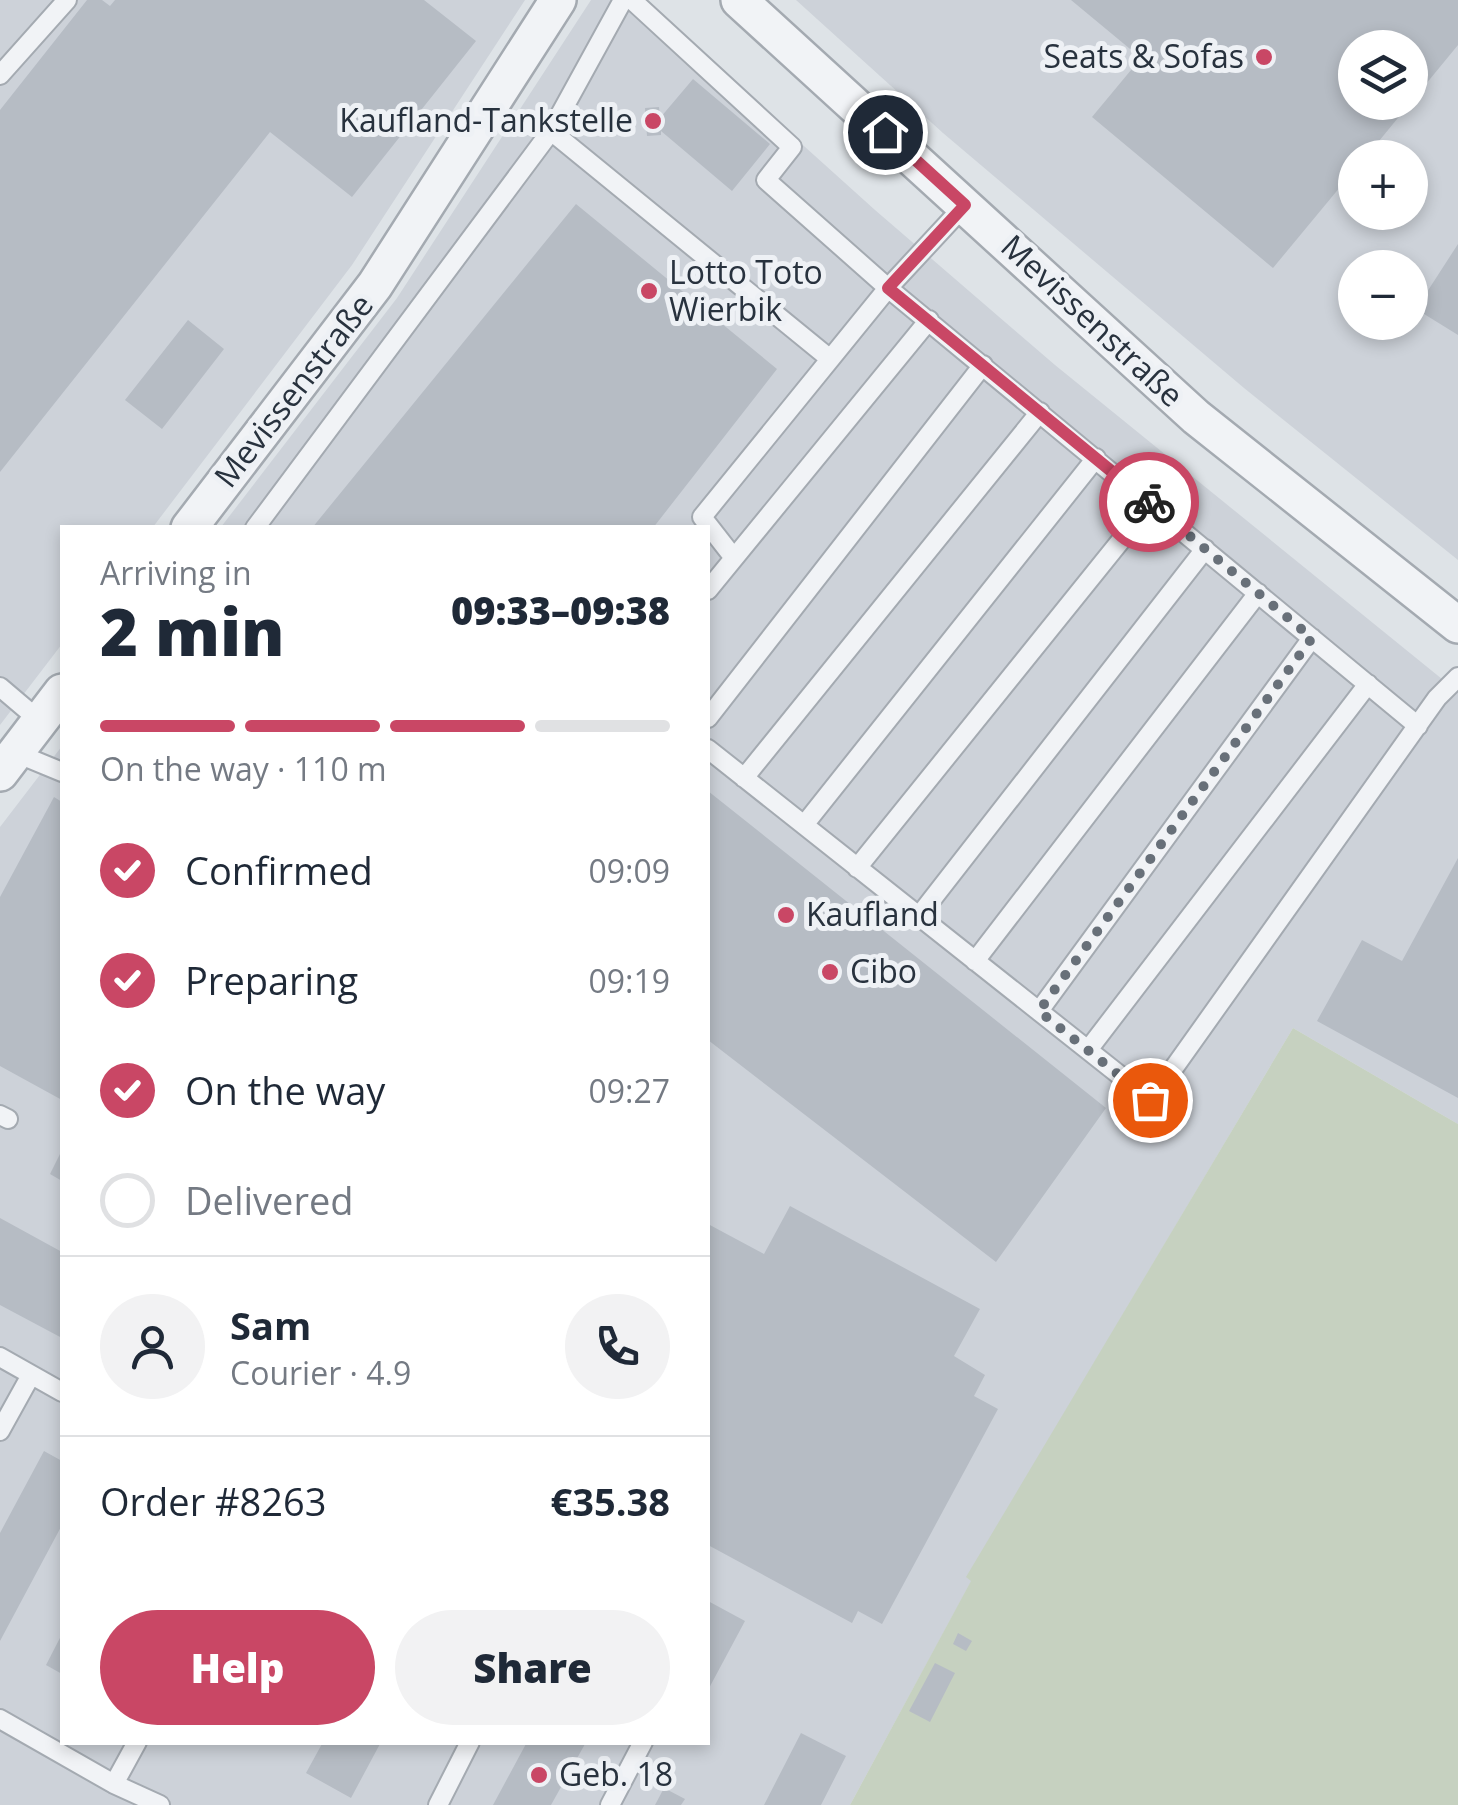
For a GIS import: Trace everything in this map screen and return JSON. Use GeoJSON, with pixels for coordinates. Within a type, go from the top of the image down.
{"type":"FeatureCollection","features":[{"type":"Feature","properties":{"kind":"street","name":"Mevissenstraße"},"geometry":{"type":"LineString","coordinates":[[191,525],[375,285],[558,0]]}},
{"type":"Feature","properties":{"kind":"street","name":"Mevissenstraße"},"geometry":{"type":"LineString","coordinates":[[739,0],[1196,417],[1458,625]]}},
{"type":"Feature","properties":{"kind":"street"},"geometry":{"type":"LineString","coordinates":[[8,763],[60,695]]}},
{"type":"Feature","properties":{"kind":"lane"},"geometry":{"type":"LineString","coordinates":[[0,75],[67,0]]}},
{"type":"Feature","properties":{"kind":"lane"},"geometry":{"type":"LineString","coordinates":[[257,525],[551,130],[624,0]]}},
{"type":"Feature","properties":{"kind":"lane"},"geometry":{"type":"LineString","coordinates":[[632,0],[792,146],[766,180],[888,288],[1418,726]]}},
{"type":"Feature","properties":{"kind":"lane"},"geometry":{"type":"LineString","coordinates":[[551,130],[829,358]]}},
{"type":"Feature","properties":{"kind":"lane"},"geometry":{"type":"LineString","coordinates":[[709,525],[702,516],[888,288],[965,205]]}},
{"type":"Feature","properties":{"kind":"lane"},"geometry":{"type":"LineString","coordinates":[[710,588],[929,320]]}},
{"type":"Feature","properties":{"kind":"lane"},"geometry":{"type":"LineString","coordinates":[[710,715],[983,365]]}},
{"type":"Feature","properties":{"kind":"lane"},"geometry":{"type":"LineString","coordinates":[[744,778],[1040,412]]}},
{"type":"Feature","properties":{"kind":"lane"},"geometry":{"type":"LineString","coordinates":[[804,826],[1096,458]]}},
{"type":"Feature","properties":{"kind":"lane"},"geometry":{"type":"LineString","coordinates":[[858,868],[1151,504]]}},
{"type":"Feature","properties":{"kind":"lane"},"geometry":{"type":"LineString","coordinates":[[710,526],[734,558]]}},
{"type":"Feature","properties":{"kind":"lane"},"geometry":{"type":"LineString","coordinates":[[919,916],[1204,548]]}},
{"type":"Feature","properties":{"kind":"lane"},"geometry":{"type":"LineString","coordinates":[[976,961],[1258,593]]}},
{"type":"Feature","properties":{"kind":"lane"},"geometry":{"type":"LineString","coordinates":[[1039,1011],[1312,638]]}},
{"type":"Feature","properties":{"kind":"lane"},"geometry":{"type":"LineString","coordinates":[[710,751],[1150,1100],[1437,698],[1458,678]]}},
{"type":"Feature","properties":{"kind":"lane"},"geometry":{"type":"LineString","coordinates":[[1088,1050],[1368,684]]}},
{"type":"Feature","properties":{"kind":"lane"},"geometry":{"type":"LineString","coordinates":[[0,686],[40,721]]}},
{"type":"Feature","properties":{"kind":"lane"},"geometry":{"type":"LineString","coordinates":[[8,763],[60,772]]}},
{"type":"Feature","properties":{"kind":"lane"},"geometry":{"type":"LineString","coordinates":[[0,1357],[60,1391]]}},
{"type":"Feature","properties":{"kind":"lane"},"geometry":{"type":"LineString","coordinates":[[0,1430],[31,1375]]}},
{"type":"Feature","properties":{"kind":"lane"},"geometry":{"type":"LineString","coordinates":[[0,1719],[114,1784],[160,1805]]}},
{"type":"Feature","properties":{"kind":"lane"},"geometry":{"type":"LineString","coordinates":[[114,1784],[135,1745]]}},
{"type":"Feature","properties":{"kind":"lane"},"geometry":{"type":"LineString","coordinates":[[438,1805],[468,1745]]}},
{"type":"Feature","properties":{"kind":"lane"},"geometry":{"type":"LineString","coordinates":[[610,1805],[640,1745]]}},
{"type":"Feature","properties":{"kind":"shaded area"},"geometry":{"type":"Polygon","coordinates":[[[0,0],[525,0],[352,265],[155,525],[60,525],[60,647],[0,725],[0,0]]]}},
{"type":"Feature","properties":{"kind":"shaded area"},"geometry":{"type":"Polygon","coordinates":[[[591,0],[642,0],[875,210],[1055,365],[1458,692],[1458,1124],[1293,1028],[967,1577],[972,1580],[850,1805],[0,1805],[0,827],[60,749],[60,1745],[710,1745],[710,525],[223,525],[397,298],[591,0]]]}},
{"type":"Feature","properties":{"kind":"shaded area"},"geometry":{"type":"Polygon","coordinates":[[[796,0],[1458,0],[1458,560],[1244,388],[943,133],[796,0]]]}},
{"type":"Feature","properties":{"kind":"green space"},"geometry":{"type":"Polygon","coordinates":[[[1293,1028],[1458,1124],[1458,1805],[850,1805],[971,1581],[966,1577],[1293,1028]]]}},
{"type":"Feature","properties":{"kind":"building"},"geometry":{"type":"Polygon","coordinates":[[[87,0],[102,0],[110,6],[115,0],[424,0],[476,41],[352,197],[270,132],[0,472],[0,110],[87,0]]]}},
{"type":"Feature","properties":{"kind":"building"},"geometry":{"type":"Polygon","coordinates":[[[1071,0],[1458,0],[1458,45],[1428,81],[1428,30],[1338,30],[1338,120],[1396,120],[1380,140],[1338,140],[1338,190],[1273,268],[1092,117],[1141,58],[1071,0]]]}},
{"type":"Feature","properties":{"kind":"building"},"geometry":{"type":"Polygon","coordinates":[[[693,79],[770,144],[732,191],[661,131],[661,135],[647,136],[645,108],[659,107],[660,118],[693,79]]]}},
{"type":"Feature","properties":{"kind":"building"},"geometry":{"type":"Polygon","coordinates":[[[576,204],[777,369],[655,525],[314,525],[576,204]]]}},
{"type":"Feature","properties":{"kind":"building"},"geometry":{"type":"Polygon","coordinates":[[[1458,244],[1458,335],[1428,316],[1428,290],[1458,244]]]}},
{"type":"Feature","properties":{"kind":"building"},"geometry":{"type":"Polygon","coordinates":[[[188,320],[224,349],[162,429],[125,400],[188,320]]]}},
{"type":"Feature","properties":{"kind":"building","name":"Kaufland"},"geometry":{"type":"Polygon","coordinates":[[[710,793],[1106,1108],[996,1262],[710,1042],[710,793]]]}},
{"type":"Feature","properties":{"kind":"building"},"geometry":{"type":"Polygon","coordinates":[[[54,797],[60,801],[60,1099],[0,1066],[0,897],[54,797]]]}},
{"type":"Feature","properties":{"kind":"building"},"geometry":{"type":"Polygon","coordinates":[[[1458,858],[1458,1098],[1317,1021],[1362,940],[1402,961],[1458,858]]]}},
{"type":"Feature","properties":{"kind":"building"},"geometry":{"type":"Polygon","coordinates":[[[60,1154],[60,1180],[50,1174],[60,1154]]]}},
{"type":"Feature","properties":{"kind":"building"},"geometry":{"type":"Polygon","coordinates":[[[790,1206],[980,1309],[954,1356],[985,1375],[974,1396],[998,1409],[882,1624],[858,1611],[852,1623],[710,1546],[710,1225],[764,1254],[790,1206]]]}},
{"type":"Feature","properties":{"kind":"building"},"geometry":{"type":"Polygon","coordinates":[[[0,1218],[60,1251],[60,1337],[0,1305],[0,1218]]]}},
{"type":"Feature","properties":{"kind":"building"},"geometry":{"type":"Polygon","coordinates":[[[44,1451],[60,1460],[60,1529],[0,1641],[0,1533],[44,1451]]]}},
{"type":"Feature","properties":{"kind":"building"},"geometry":{"type":"Polygon","coordinates":[[[710,1602],[745,1621],[710,1686],[710,1602]]]}},
{"type":"Feature","properties":{"kind":"building"},"geometry":{"type":"Polygon","coordinates":[[[958,1633],[972,1641],[966,1651],[953,1644],[958,1633]]]}},
{"type":"Feature","properties":{"kind":"building"},"geometry":{"type":"Polygon","coordinates":[[[60,1638],[60,1673],[46,1665],[60,1638]]]}},
{"type":"Feature","properties":{"kind":"building"},"geometry":{"type":"Polygon","coordinates":[[[935,1663],[955,1673],[930,1722],[909,1711],[935,1663]]]}},
{"type":"Feature","properties":{"kind":"building"},"geometry":{"type":"Polygon","coordinates":[[[801,1733],[846,1756],[821,1805],[764,1805],[801,1733]]]}},
{"type":"Feature","properties":{"kind":"building"},"geometry":{"type":"Polygon","coordinates":[[[321,1745],[379,1745],[351,1798],[306,1773],[321,1745]]]}},
{"type":"Feature","properties":{"kind":"building","name":"Geb. 18"},"geometry":{"type":"Polygon","coordinates":[[[525,1745],[584,1745],[551,1805],[493,1805],[525,1745]]]}},
{"type":"Feature","properties":{"kind":"building"},"geometry":{"type":"Polygon","coordinates":[[[664,1788],[685,1799],[681,1805],[655,1805],[664,1788]]]}},
{"type":"Feature","properties":{"kind":"way so far"},"geometry":{"type":"LineString","coordinates":[[1149,502],[1312,638],[1039,1011],[1150,1100]]}},
{"type":"Feature","properties":{"kind":"place","name":"Seats & Sofas"},"geometry":{"type":"Point","coordinates":[1264,57]}},
{"type":"Feature","properties":{"kind":"place","name":"Kaufland-Tankstelle"},"geometry":{"type":"Point","coordinates":[653,121]}},
{"type":"Feature","properties":{"kind":"place","name":"Lotto Toto Wierbik"},"geometry":{"type":"Point","coordinates":[649,291]}},
{"type":"Feature","properties":{"kind":"place","name":"Kaufland"},"geometry":{"type":"Point","coordinates":[786,915]}},
{"type":"Feature","properties":{"kind":"place","name":"Cibo"},"geometry":{"type":"Point","coordinates":[830,972]}},
{"type":"Feature","properties":{"kind":"place","name":"Geb. 18"},"geometry":{"type":"Point","coordinates":[539,1775]}},
{"type":"Feature","properties":{"kind":"route"},"geometry":{"type":"LineString","coordinates":[[885,132],[965,205],[888,288],[1149,502]]}}]}
